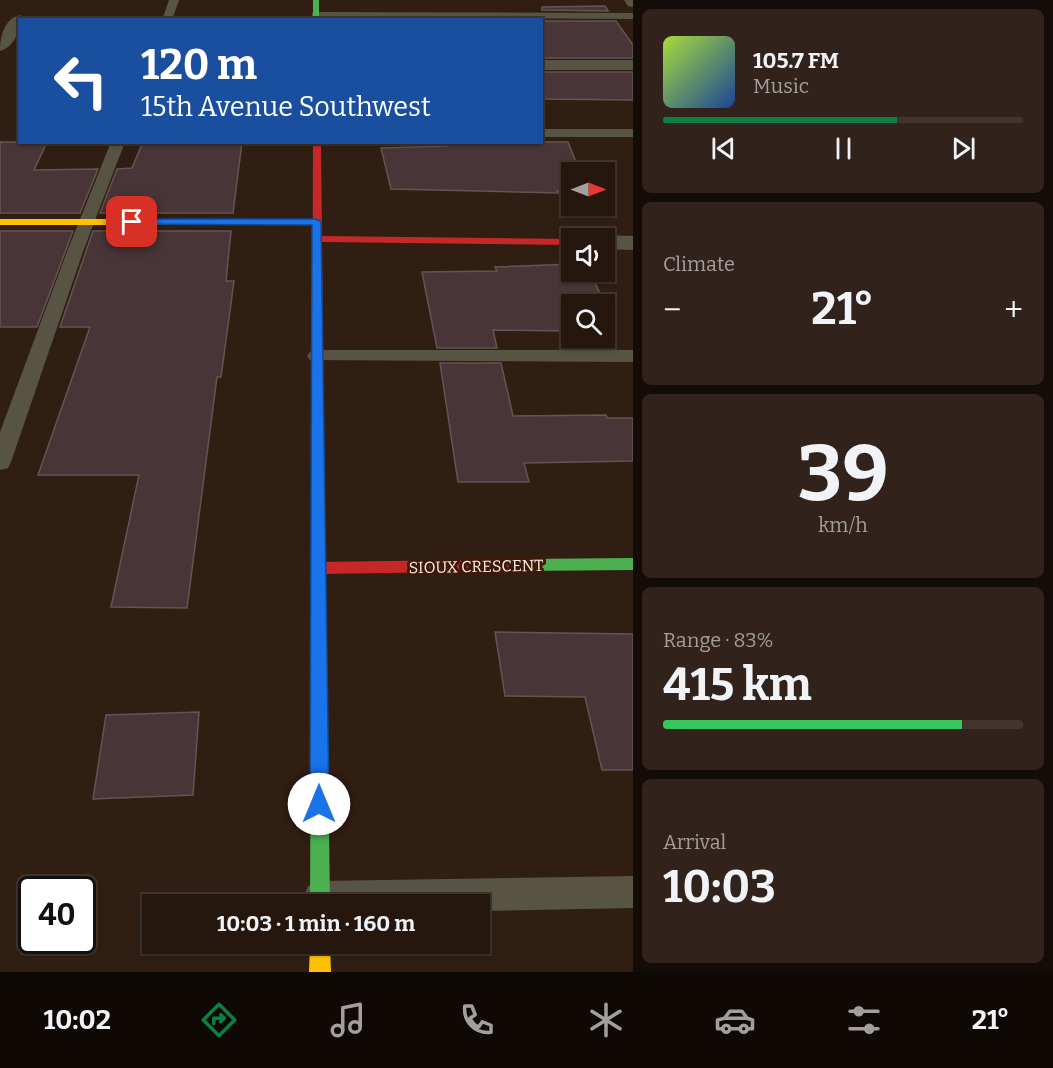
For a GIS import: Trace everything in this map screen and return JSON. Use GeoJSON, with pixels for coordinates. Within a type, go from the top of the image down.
{"type":"FeatureCollection","features":[{"type":"Feature","properties":{"kind":"street"},"geometry":{"type":"LineString","coordinates":[[316,0],[316,17]]}},
{"type":"Feature","properties":{"kind":"street"},"geometry":{"type":"LineString","coordinates":[[21,18],[30,6]]}},
{"type":"Feature","properties":{"kind":"street"},"geometry":{"type":"LineString","coordinates":[[0,46],[18,23]]}},
{"type":"Feature","properties":{"kind":"street"},"geometry":{"type":"LineString","coordinates":[[543,65],[633,65]]}},
{"type":"Feature","properties":{"kind":"street"},"geometry":{"type":"LineString","coordinates":[[317,144],[320,894]]}},
{"type":"Feature","properties":{"kind":"street"},"geometry":{"type":"LineString","coordinates":[[0,222],[316,222]]}},
{"type":"Feature","properties":{"kind":"street"},"geometry":{"type":"LineString","coordinates":[[317,239],[561,242]]}},
{"type":"Feature","properties":{"kind":"street"},"geometry":{"type":"LineString","coordinates":[[615,242],[633,243]]}},
{"type":"Feature","properties":{"kind":"street","name":"SIOUX CRESCENT"},"geometry":{"type":"LineString","coordinates":[[318,568],[633,564]]}},
{"type":"Feature","properties":{"kind":"street"},"geometry":{"type":"LineString","coordinates":[[320,954],[320,972]]}},
{"type":"Feature","properties":{"kind":"lane"},"geometry":{"type":"LineString","coordinates":[[168,18],[174,0]]}},
{"type":"Feature","properties":{"kind":"lane"},"geometry":{"type":"LineString","coordinates":[[316,17],[633,16]]}},
{"type":"Feature","properties":{"kind":"lane"},"geometry":{"type":"LineString","coordinates":[[543,133],[633,132]]}},
{"type":"Feature","properties":{"kind":"lane"},"geometry":{"type":"LineString","coordinates":[[0,462],[86,222],[117,144]]}},
{"type":"Feature","properties":{"kind":"lane"},"geometry":{"type":"LineString","coordinates":[[317,356],[633,356]]}},
{"type":"Feature","properties":{"kind":"lane"},"geometry":{"type":"LineString","coordinates":[[490,896],[633,892]]}},
{"type":"Feature","properties":{"kind":"building"},"geometry":{"type":"Polygon","coordinates":[[[605,6],[608,11],[542,10],[542,7],[605,6]]]}},
{"type":"Feature","properties":{"kind":"building"},"geometry":{"type":"Polygon","coordinates":[[[543,21],[616,21],[633,45],[633,58],[543,58],[543,21]]]}},
{"type":"Feature","properties":{"kind":"building"},"geometry":{"type":"Polygon","coordinates":[[[543,72],[633,72],[633,100],[543,99],[543,72]]]}},
{"type":"Feature","properties":{"kind":"building"},"geometry":{"type":"Polygon","coordinates":[[[0,142],[46,144],[34,170],[98,169],[80,213],[0,213],[0,142]]]}},
{"type":"Feature","properties":{"kind":"building"},"geometry":{"type":"Polygon","coordinates":[[[568,142],[576,162],[561,162],[561,191],[557,191],[558,193],[391,189],[381,148],[448,146],[448,144],[568,142]]]}},
{"type":"Feature","properties":{"kind":"building"},"geometry":{"type":"Polygon","coordinates":[[[142,144],[242,144],[233,213],[100,213],[117,169],[132,168],[142,144]]]}},
{"type":"Feature","properties":{"kind":"building"},"geometry":{"type":"Polygon","coordinates":[[[0,231],[73,231],[37,327],[0,327],[0,231]]]}},
{"type":"Feature","properties":{"kind":"building"},"geometry":{"type":"Polygon","coordinates":[[[93,231],[231,231],[226,281],[234,281],[221,377],[217,377],[187,608],[111,607],[139,475],[38,475],[90,327],[60,327],[93,231]]]}},
{"type":"Feature","properties":{"kind":"building"},"geometry":{"type":"Polygon","coordinates":[[[561,264],[561,282],[595,282],[600,294],[561,294],[561,331],[493,330],[497,348],[437,348],[422,272],[497,271],[495,267],[561,264]]]}},
{"type":"Feature","properties":{"kind":"building"},"geometry":{"type":"Polygon","coordinates":[[[440,363],[501,363],[513,416],[606,415],[607,418],[633,418],[633,461],[524,463],[529,482],[458,482],[440,363]]]}},
{"type":"Feature","properties":{"kind":"building"},"geometry":{"type":"Polygon","coordinates":[[[495,632],[633,634],[633,770],[602,770],[585,697],[505,696],[495,632]]]}},
{"type":"Feature","properties":{"kind":"building"},"geometry":{"type":"Polygon","coordinates":[[[199,712],[193,795],[93,799],[106,715],[199,712]]]}},
{"type":"Feature","properties":{"kind":"traffic: fast"},"geometry":{"type":"LineString","coordinates":[[316,0],[316,18]]}},
{"type":"Feature","properties":{"kind":"traffic: fast"},"geometry":{"type":"LineString","coordinates":[[318,438],[320,894]]}},
{"type":"Feature","properties":{"kind":"traffic: fast"},"geometry":{"type":"LineString","coordinates":[[521,565],[633,564]]}},
{"type":"Feature","properties":{"kind":"traffic: slow"},"geometry":{"type":"LineString","coordinates":[[0,222],[316,222]]}},
{"type":"Feature","properties":{"kind":"traffic: slow"},"geometry":{"type":"LineString","coordinates":[[320,954],[320,972]]}},
{"type":"Feature","properties":{"kind":"traffic: jam"},"geometry":{"type":"LineString","coordinates":[[317,144],[318,438]]}},
{"type":"Feature","properties":{"kind":"traffic: jam"},"geometry":{"type":"LineString","coordinates":[[317,239],[561,242]]}},
{"type":"Feature","properties":{"kind":"traffic: jam"},"geometry":{"type":"LineString","coordinates":[[318,568],[521,565]]}},
{"type":"Feature","properties":{"kind":"route"},"geometry":{"type":"LineString","coordinates":[[132,222],[316,222],[319,804]]}}]}
